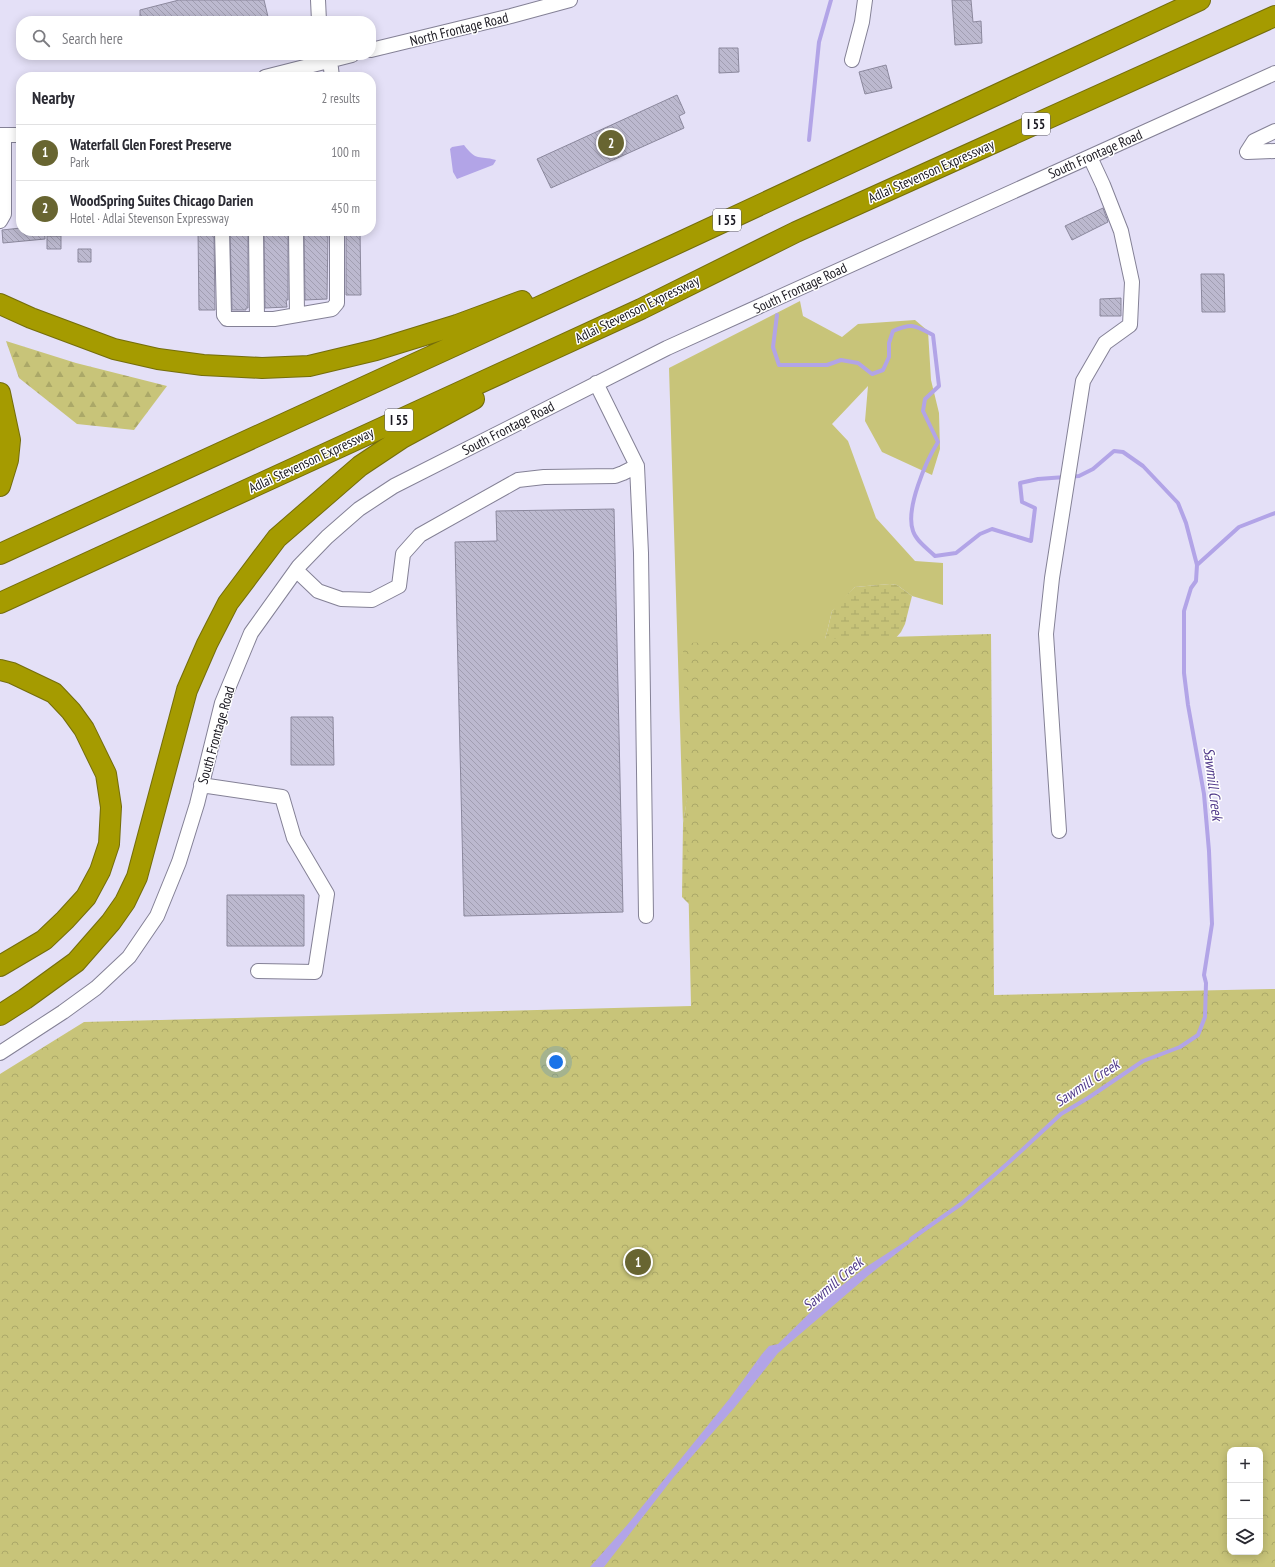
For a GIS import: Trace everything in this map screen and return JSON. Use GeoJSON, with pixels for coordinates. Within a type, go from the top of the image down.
{"type":"FeatureCollection","features":[{"type":"Feature","properties":{"kind":"highway","name":"I 55"},"geometry":{"type":"LineString","coordinates":[[0,554],[676,244],[1200,0]]}},
{"type":"Feature","properties":{"kind":"highway","name":"Adlai Stevenson Expressway"},"geometry":{"type":"LineString","coordinates":[[0,603],[640,309],[796,232],[1275,16]]}},
{"type":"Feature","properties":{"kind":"highway"},"geometry":{"type":"LineString","coordinates":[[0,304],[31,318],[114,349],[158,359],[203,365],[262,368],[309,366],[376,350],[457,325],[676,244]]}},
{"type":"Feature","properties":{"kind":"highway"},"geometry":{"type":"LineString","coordinates":[[0,1015],[76,962],[99,937],[125,902],[137,877],[187,690],[228,604],[277,538],[360,466],[402,438],[640,309]]}},
{"type":"Feature","properties":{"kind":"highway"},"geometry":{"type":"LineString","coordinates":[[0,393],[10,440],[8,460],[0,486]]}},
{"type":"Feature","properties":{"kind":"highway"},"geometry":{"type":"LineString","coordinates":[[0,670],[12,673],[54,693],[71,711],[84,729],[106,774],[111,807],[109,844],[100,871],[86,896],[65,920],[44,940],[0,966]]}},
{"type":"Feature","properties":{"kind":"street"},"geometry":{"type":"LineString","coordinates":[[318,0],[319,16]]}},
{"type":"Feature","properties":{"kind":"street","name":"North Frontage Road"},"geometry":{"type":"LineString","coordinates":[[376,49],[511,16],[534,4],[570,0]]}},
{"type":"Feature","properties":{"kind":"street"},"geometry":{"type":"LineString","coordinates":[[852,60],[862,22],[864,0]]}},
{"type":"Feature","properties":{"kind":"street"},"geometry":{"type":"LineString","coordinates":[[281,72],[320,60]]}},
{"type":"Feature","properties":{"kind":"street"},"geometry":{"type":"LineString","coordinates":[[324,60],[330,72]]}},
{"type":"Feature","properties":{"kind":"street","name":"South Frontage Road"},"geometry":{"type":"LineString","coordinates":[[0,1053],[96,988],[129,957],[157,916],[177,869],[201,786],[222,703],[251,633],[296,570],[327,537],[359,509],[394,486],[667,348],[1275,73]]}},
{"type":"Feature","properties":{"kind":"street"},"geometry":{"type":"LineString","coordinates":[[1275,131],[1254,141],[1247,152],[1275,151]]}},
{"type":"Feature","properties":{"kind":"street"},"geometry":{"type":"LineString","coordinates":[[0,221],[4,214],[2,135],[16,135]]}},
{"type":"Feature","properties":{"kind":"street"},"geometry":{"type":"LineString","coordinates":[[1059,832],[1056,768],[1048,688],[1046,634],[1052,578],[1083,381],[1105,343],[1130,325],[1132,282],[1121,231],[1090,156]]}},
{"type":"Feature","properties":{"kind":"street"},"geometry":{"type":"LineString","coordinates":[[222,236],[224,315],[227,319],[274,319],[332,309],[337,303],[337,236]]}},
{"type":"Feature","properties":{"kind":"street"},"geometry":{"type":"LineString","coordinates":[[256,236],[257,319]]}},
{"type":"Feature","properties":{"kind":"street"},"geometry":{"type":"LineString","coordinates":[[296,236],[297,315]]}},
{"type":"Feature","properties":{"kind":"street"},"geometry":{"type":"LineString","coordinates":[[596,383],[637,466],[641,561],[646,916]]}},
{"type":"Feature","properties":{"kind":"street"},"geometry":{"type":"LineString","coordinates":[[296,570],[318,591],[341,599],[372,600],[398,586],[403,554],[420,535],[518,480],[544,477],[615,476],[637,466]]}},
{"type":"Feature","properties":{"kind":"street"},"geometry":{"type":"LineString","coordinates":[[201,786],[282,797],[294,838],[327,894],[315,972],[258,971]]}},
{"type":"Feature","properties":{"kind":"green space"},"geometry":{"type":"Polygon","coordinates":[[[800,301],[803,316],[842,337],[858,324],[915,320],[928,331],[931,380],[939,413],[940,449],[932,475],[882,452],[865,421],[868,386],[832,424],[848,441],[876,518],[915,561],[943,563],[943,605],[912,596],[897,585],[890,584],[855,587],[832,611],[819,659],[688,794],[683,823],[669,368],[800,301]]]}},
{"type":"Feature","properties":{"kind":"green space"},"geometry":{"type":"Polygon","coordinates":[[[6,341],[76,363],[167,386],[134,430],[77,424],[19,378],[6,341]]]}},
{"type":"Feature","properties":{"kind":"green space"},"geometry":{"type":"Polygon","coordinates":[[[890,584],[897,585],[912,596],[905,624],[901,632],[882,654],[698,913],[682,897],[683,823],[688,793],[819,659],[832,611],[838,603],[855,587],[890,584]]]}},
{"type":"Feature","properties":{"kind":"green space"},"geometry":{"type":"Polygon","coordinates":[[[991,634],[994,995],[1275,989],[1275,1567],[0,1567],[0,1074],[84,1022],[691,1006],[683,643],[991,634]]]}},
{"type":"Feature","properties":{"kind":"shaded area"},"geometry":{"type":"Polygon","coordinates":[[[464,145],[475,156],[496,160],[495,162],[493,165],[457,179],[453,172],[450,149],[452,147],[464,145]]]}},
{"type":"Feature","properties":{"kind":"shaded area"},"geometry":{"type":"Polygon","coordinates":[[[942,1218],[869,1275],[778,1353],[735,1407],[673,1478],[604,1567],[590,1567],[628,1524],[730,1398],[769,1346],[778,1344],[824,1299],[866,1267],[942,1218]]]}},
{"type":"Feature","properties":{"kind":"building"},"geometry":{"type":"Polygon","coordinates":[[[179,0],[264,0],[268,16],[140,16],[140,10],[179,0]]]}},
{"type":"Feature","properties":{"kind":"building"},"geometry":{"type":"Polygon","coordinates":[[[952,0],[971,0],[973,22],[981,21],[982,43],[955,45],[952,0]]]}},
{"type":"Feature","properties":{"kind":"building"},"geometry":{"type":"Polygon","coordinates":[[[719,48],[738,48],[739,72],[719,73],[719,48]]]}},
{"type":"Feature","properties":{"kind":"building"},"geometry":{"type":"Polygon","coordinates":[[[886,65],[892,88],[865,94],[859,72],[886,65]]]}},
{"type":"Feature","properties":{"kind":"building"},"geometry":{"type":"Polygon","coordinates":[[[677,95],[685,113],[679,116],[684,128],[551,188],[537,159],[677,95]]]}},
{"type":"Feature","properties":{"kind":"building"},"geometry":{"type":"Polygon","coordinates":[[[1103,208],[1108,222],[1072,240],[1065,226],[1103,208]]]}},
{"type":"Feature","properties":{"kind":"building"},"geometry":{"type":"Polygon","coordinates":[[[16,229],[16,236],[45,236],[45,239],[3,243],[2,230],[16,229]]]}},
{"type":"Feature","properties":{"kind":"building"},"geometry":{"type":"Polygon","coordinates":[[[47,236],[61,236],[61,249],[47,249],[47,236]]]}},
{"type":"Feature","properties":{"kind":"building"},"geometry":{"type":"Polygon","coordinates":[[[198,236],[214,236],[215,310],[199,310],[198,236]]]}},
{"type":"Feature","properties":{"kind":"building"},"geometry":{"type":"Polygon","coordinates":[[[230,236],[248,236],[248,308],[246,308],[246,310],[232,310],[230,236]]]}},
{"type":"Feature","properties":{"kind":"building"},"geometry":{"type":"Polygon","coordinates":[[[264,236],[288,236],[287,307],[265,308],[264,236]]]}},
{"type":"Feature","properties":{"kind":"building"},"geometry":{"type":"Polygon","coordinates":[[[304,236],[328,236],[327,299],[305,300],[304,236]]]}},
{"type":"Feature","properties":{"kind":"building"},"geometry":{"type":"Polygon","coordinates":[[[346,236],[360,236],[361,295],[346,295],[346,236]]]}},
{"type":"Feature","properties":{"kind":"building"},"geometry":{"type":"Polygon","coordinates":[[[78,249],[91,249],[91,262],[78,262],[78,249]]]}},
{"type":"Feature","properties":{"kind":"building"},"geometry":{"type":"Polygon","coordinates":[[[1201,274],[1224,274],[1225,312],[1202,312],[1201,274]]]}},
{"type":"Feature","properties":{"kind":"building"},"geometry":{"type":"Polygon","coordinates":[[[1121,298],[1121,316],[1100,316],[1100,299],[1121,298]]]}},
{"type":"Feature","properties":{"kind":"building"},"geometry":{"type":"Polygon","coordinates":[[[614,509],[623,912],[464,916],[455,542],[497,541],[496,511],[614,509]]]}},
{"type":"Feature","properties":{"kind":"building"},"geometry":{"type":"Polygon","coordinates":[[[291,717],[333,717],[334,765],[291,765],[291,717]]]}},
{"type":"Feature","properties":{"kind":"building"},"geometry":{"type":"Polygon","coordinates":[[[227,895],[304,895],[304,946],[227,946],[227,895]]]}},
{"type":"Feature","properties":{"kind":"waterway"},"geometry":{"type":"LineString","coordinates":[[809,140],[819,42],[831,0]]}},
{"type":"Feature","properties":{"kind":"waterway"},"geometry":{"type":"LineString","coordinates":[[777,315],[773,347],[779,365],[827,365],[841,360],[858,363],[872,374],[883,370],[889,357],[889,343],[893,331],[913,326],[933,335],[939,386],[925,399],[923,411],[938,442],[918,485],[914,498],[911,522],[913,531],[917,538],[922,545],[935,556],[956,553],[980,534],[992,529],[1031,541],[1035,508],[1022,502],[1020,483],[1038,479],[1079,476],[1093,469],[1114,451],[1123,452],[1143,466],[1178,503],[1186,523],[1197,565],[1196,581],[1191,588],[1184,611],[1184,673],[1188,705],[1204,794],[1209,851],[1212,924],[1204,975],[1206,983],[1205,1017],[1198,1035],[1180,1047],[1143,1061],[1088,1098],[1061,1114],[961,1204],[911,1239]]}},
{"type":"Feature","properties":{"kind":"waterway","name":"Sawmill Creek"},"geometry":{"type":"LineString","coordinates":[[1197,565],[1239,527],[1275,513]]}},
{"type":"Feature","properties":{"kind":"place","name":"WoodSpring Suites Chicago Darien"},"geometry":{"type":"Point","coordinates":[611,143]}},
{"type":"Feature","properties":{"kind":"place","name":"Waterfall Glen Forest Preserve"},"geometry":{"type":"Point","coordinates":[638,1262]}}]}
